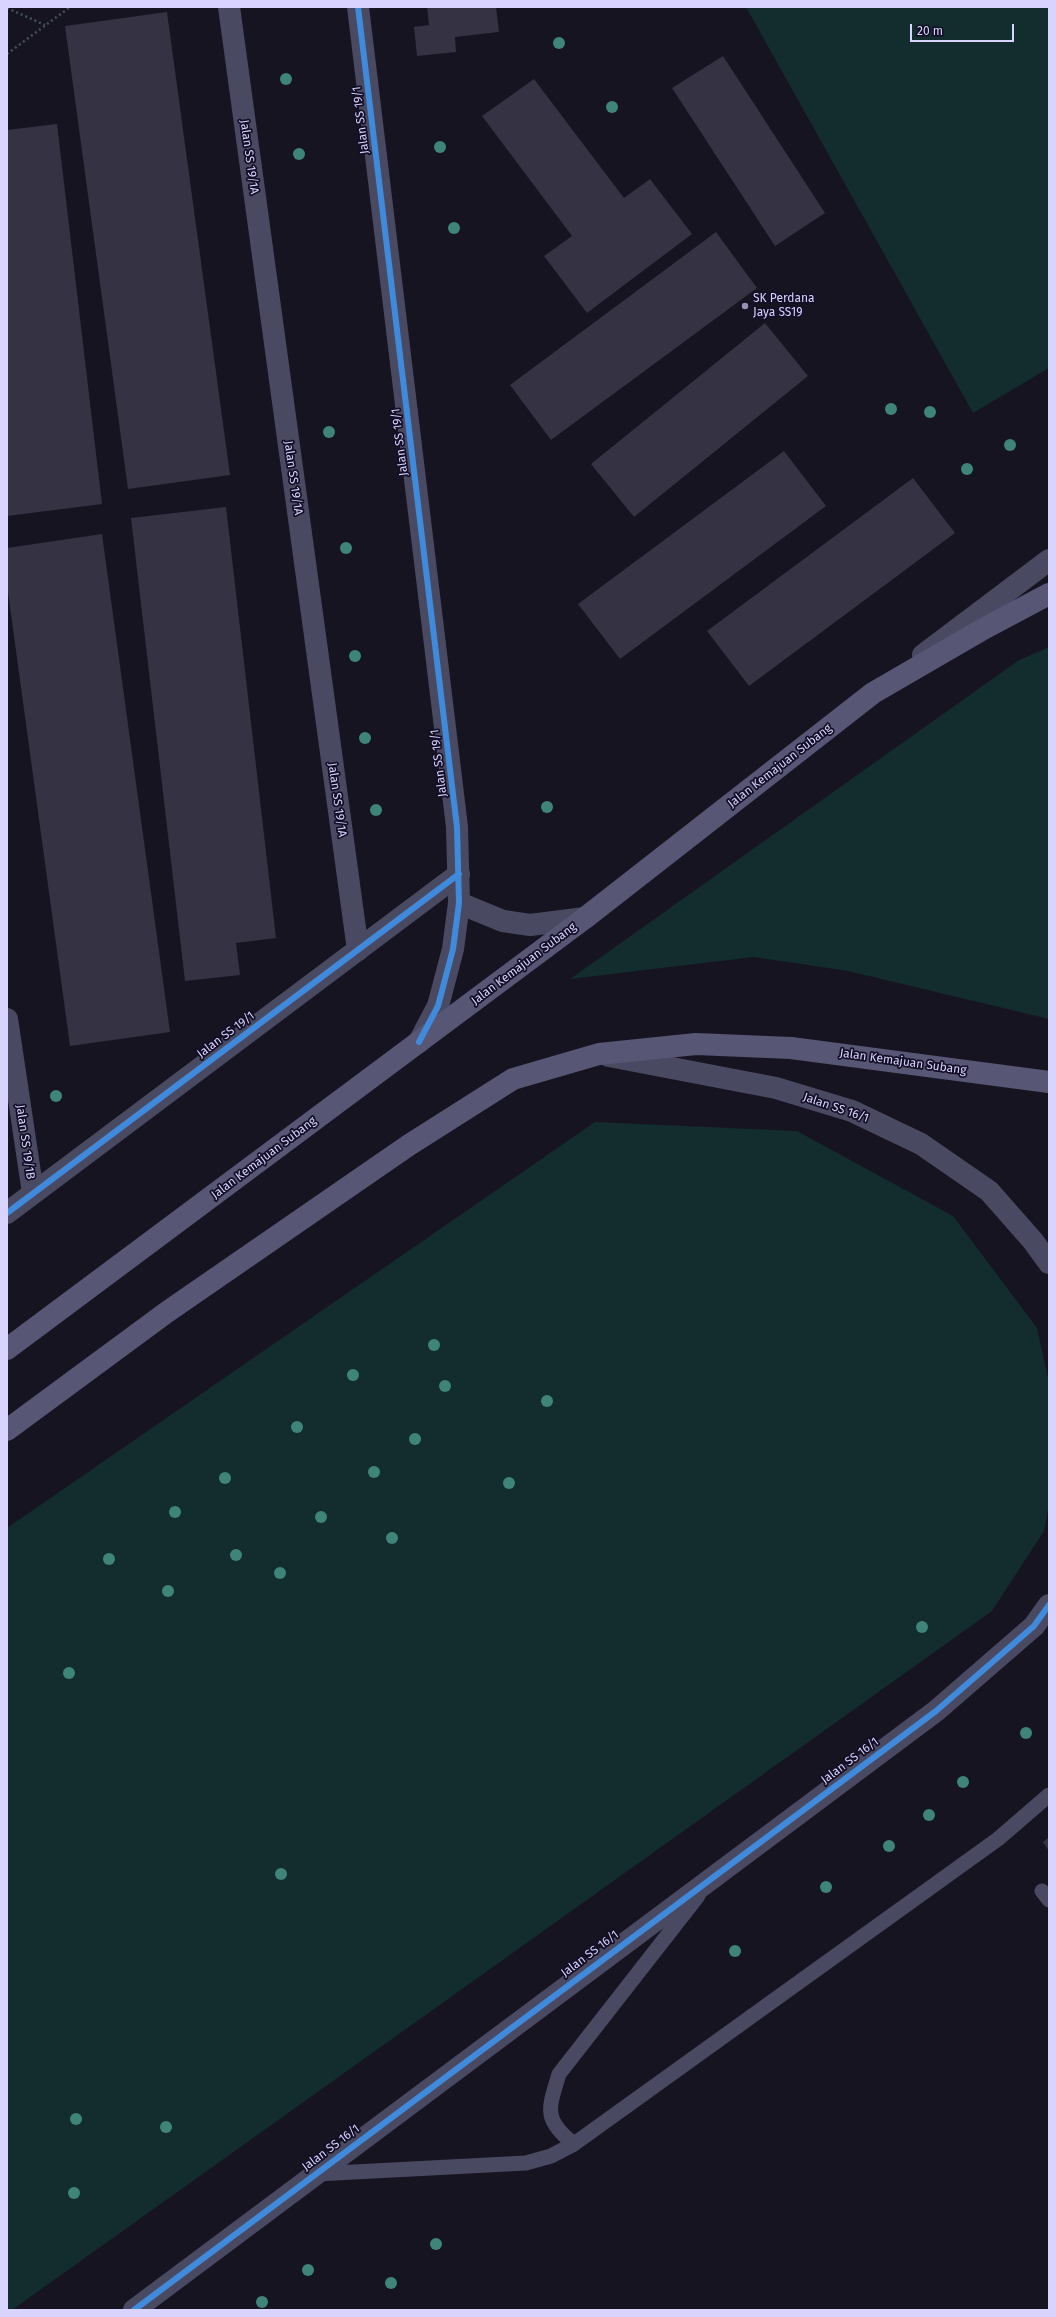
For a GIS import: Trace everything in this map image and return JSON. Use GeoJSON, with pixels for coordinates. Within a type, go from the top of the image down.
{"type":"FeatureCollection","features":[{"type":"Feature","properties":{"kind":"main road","name":"Jalan Kemajuan Subang"},"geometry":{"type":"LineString","coordinates":[[7,1349],[585,918],[873,694],[992,624],[1049,594]]}},
{"type":"Feature","properties":{"kind":"main road","name":"Jalan Kemajuan Subang"},"geometry":{"type":"LineString","coordinates":[[7,1430],[167,1312],[415,1141],[513,1079],[599,1054],[696,1044],[791,1048],[1049,1082]]}},
{"type":"Feature","properties":{"kind":"street","name":"Jalan SS 19/1A"},"geometry":{"type":"LineString","coordinates":[[229,7],[358,950]]}},
{"type":"Feature","properties":{"kind":"street","name":"Jalan SS 19/1"},"geometry":{"type":"LineString","coordinates":[[358,7],[458,827],[459,904],[453,949],[438,1006],[419,1042]]}},
{"type":"Feature","properties":{"kind":"street"},"geometry":{"type":"LineString","coordinates":[[873,694],[1049,560]]}},
{"type":"Feature","properties":{"kind":"street","name":"Jalan SS 19/1"},"geometry":{"type":"LineString","coordinates":[[7,1213],[459,874]]}},
{"type":"Feature","properties":{"kind":"street"},"geometry":{"type":"LineString","coordinates":[[459,904],[504,921],[530,925],[585,918]]}},
{"type":"Feature","properties":{"kind":"street","name":"Jalan SS 19/1B"},"geometry":{"type":"LineString","coordinates":[[7,1019],[33,1193]]}},
{"type":"Feature","properties":{"kind":"street","name":"Jalan SS 16/1"},"geometry":{"type":"LineString","coordinates":[[599,1054],[776,1088],[852,1111],[921,1144],[989,1192],[1033,1241],[1049,1263]]}},
{"type":"Feature","properties":{"kind":"street","name":"Jalan SS 16/1"},"geometry":{"type":"LineString","coordinates":[[134,2310],[936,1711],[1034,1626],[1049,1605]]}},
{"type":"Feature","properties":{"kind":"lane"},"geometry":{"type":"LineString","coordinates":[[315,2174],[526,2162],[551,2156],[574,2144],[998,1839],[1049,1795]]}},
{"type":"Feature","properties":{"kind":"lane"},"geometry":{"type":"LineString","coordinates":[[574,2144],[558,2131],[551,2116],[552,2099],[559,2074],[715,1875]]}},
{"type":"Feature","properties":{"kind":"path"},"geometry":{"type":"LineString","coordinates":[[7,54],[70,7]]}},
{"type":"Feature","properties":{"kind":"path"},"geometry":{"type":"LineString","coordinates":[[7,8],[46,25]]}},
{"type":"Feature","properties":{"kind":"green space"},"geometry":{"type":"Polygon","coordinates":[[[746,7],[1049,7],[1049,368],[973,413],[746,7]]]}},
{"type":"Feature","properties":{"kind":"green space"},"geometry":{"type":"Polygon","coordinates":[[[1049,647],[1049,1019],[848,971],[754,957],[570,979],[1019,660],[1049,647]]]}},
{"type":"Feature","properties":{"kind":"green space"},"geometry":{"type":"Polygon","coordinates":[[[595,1122],[797,1131],[953,1216],[1037,1328],[1049,1383],[1049,1504],[1044,1531],[992,1611],[12,2310],[7,2310],[7,1528],[595,1122]]]}},
{"type":"Feature","properties":{"kind":"building"},"geometry":{"type":"Polygon","coordinates":[[[427,7],[496,7],[499,32],[455,37],[456,52],[417,56],[414,27],[429,25],[427,7]]]}},
{"type":"Feature","properties":{"kind":"building"},"geometry":{"type":"Polygon","coordinates":[[[167,12],[230,475],[128,489],[65,26],[167,12]]]}},
{"type":"Feature","properties":{"kind":"building"},"geometry":{"type":"Polygon","coordinates":[[[723,56],[825,213],[775,246],[672,88],[723,56]]]}},
{"type":"Feature","properties":{"kind":"building"},"geometry":{"type":"Polygon","coordinates":[[[534,79],[624,198],[650,179],[692,234],[587,313],[544,256],[572,236],[482,116],[534,79]]]}},
{"type":"Feature","properties":{"kind":"building"},"geometry":{"type":"Polygon","coordinates":[[[57,124],[102,504],[7,516],[7,130],[57,124]]]}},
{"type":"Feature","properties":{"kind":"building"},"geometry":{"type":"Polygon","coordinates":[[[716,232],[757,288],[551,440],[510,385],[716,232]]]}},
{"type":"Feature","properties":{"kind":"building"},"geometry":{"type":"Polygon","coordinates":[[[765,323],[808,376],[634,517],[591,464],[765,323]]]}},
{"type":"Feature","properties":{"kind":"building"},"geometry":{"type":"Polygon","coordinates":[[[784,451],[826,506],[620,659],[578,604],[784,451]]]}},
{"type":"Feature","properties":{"kind":"building"},"geometry":{"type":"Polygon","coordinates":[[[913,478],[955,533],[749,686],[707,631],[913,478]]]}},
{"type":"Feature","properties":{"kind":"building"},"geometry":{"type":"Polygon","coordinates":[[[226,507],[276,938],[236,943],[240,975],[185,981],[131,518],[226,507]]]}},
{"type":"Feature","properties":{"kind":"building"},"geometry":{"type":"Polygon","coordinates":[[[102,534],[170,1032],[70,1046],[7,585],[7,548],[102,534]]]}},
{"type":"Feature","properties":{"kind":"building"},"geometry":{"type":"Polygon","coordinates":[[[1049,1837],[1049,1851],[1043,1842],[1049,1837]]]}},
{"type":"Feature","properties":{"kind":"cycle path"},"geometry":{"type":"LineString","coordinates":[[358,7],[457,827],[459,903],[453,949],[438,1006],[419,1042]]}},
{"type":"Feature","properties":{"kind":"cycle path"},"geometry":{"type":"LineString","coordinates":[[7,1213],[459,874]]}},
{"type":"Feature","properties":{"kind":"cycle path"},"geometry":{"type":"LineString","coordinates":[[134,2310],[936,1711],[1034,1626],[1049,1605]]}},
{"type":"Feature","properties":{"kind":"place","name":"SK Perdana Jaya SS19"},"geometry":{"type":"Point","coordinates":[745,306]}}]}
